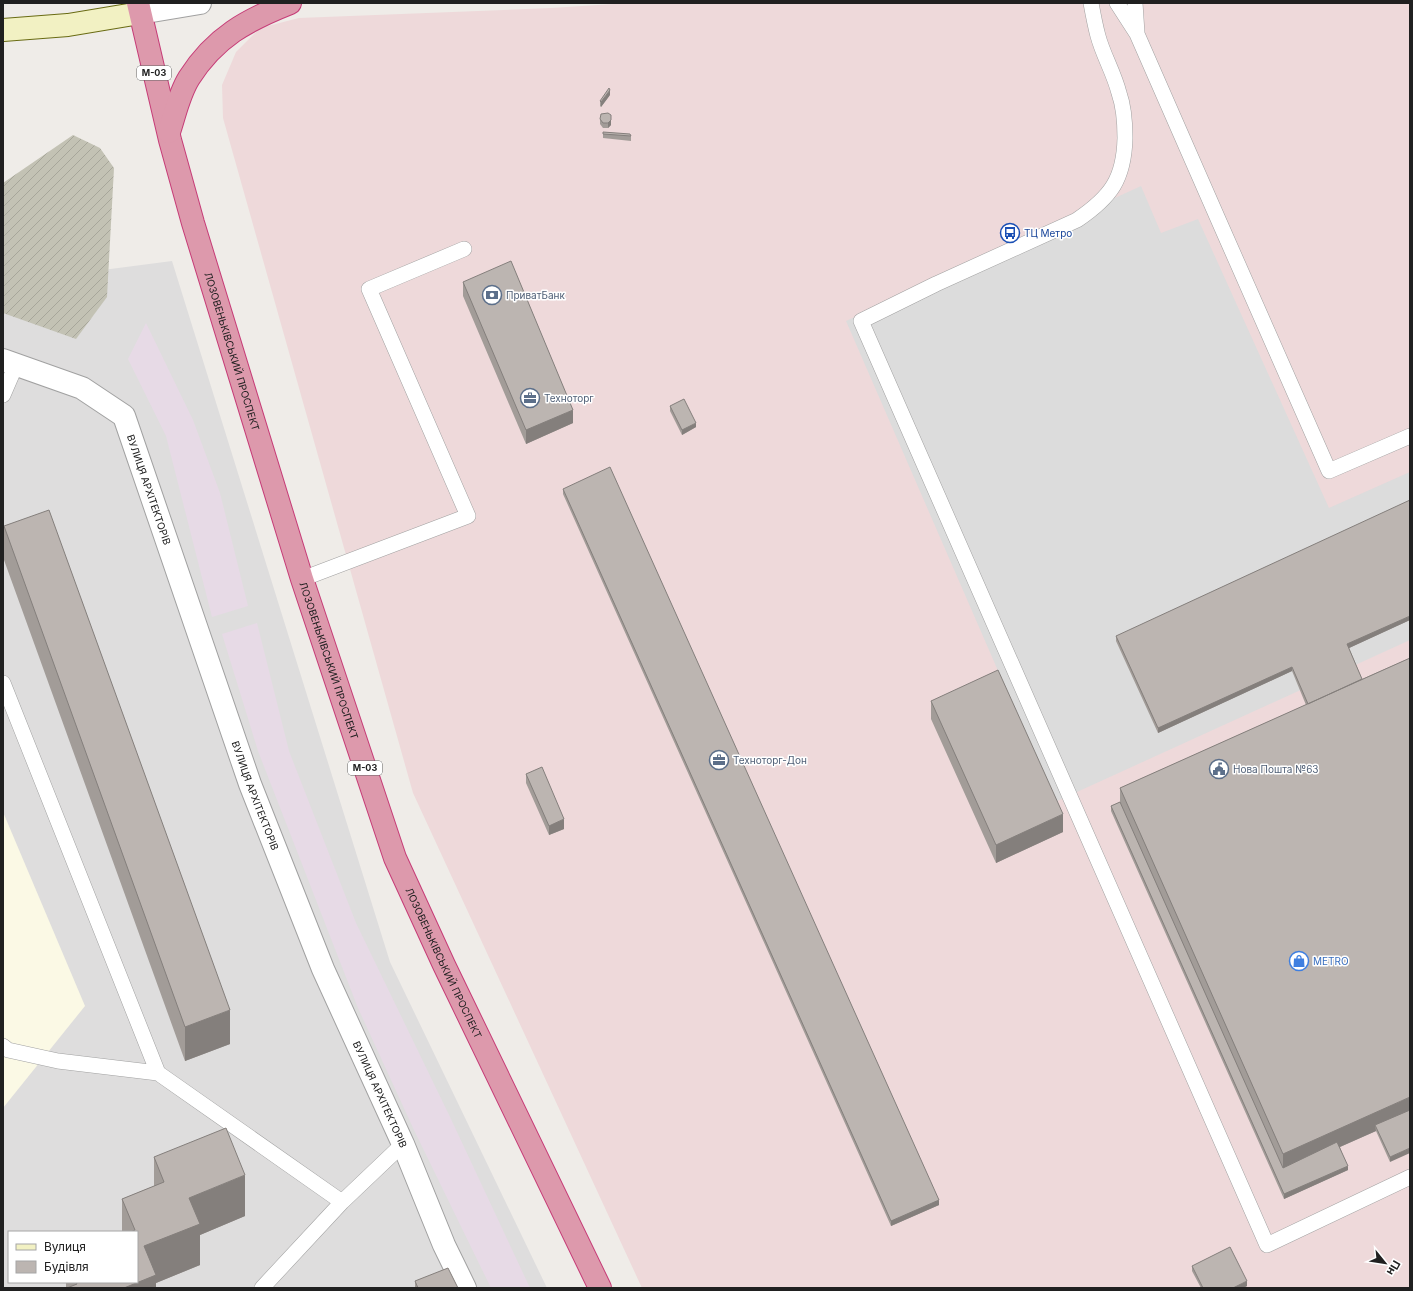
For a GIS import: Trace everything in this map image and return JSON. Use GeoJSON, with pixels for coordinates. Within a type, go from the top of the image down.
{"type":"FeatureCollection","features":[{"type":"Feature","properties":{"kind":"highway"},"geometry":{"type":"LineString","coordinates":[[169,132],[181,96],[189,78],[211,51],[238,28],[290,3]]}},
{"type":"Feature","properties":{"kind":"highway","name":"ЛОЗОВЕНЬКІВСЬКИЙ ПРОСПЕКТ"},"geometry":{"type":"LineString","coordinates":[[139,8],[193,223],[302,578],[395,858],[444,965],[600,1288]]}},
{"type":"Feature","properties":{"kind":"main road"},"geometry":{"type":"LineString","coordinates":[[3,30],[68,25],[139,8]]}},
{"type":"Feature","properties":{"kind":"street"},"geometry":{"type":"LineString","coordinates":[[139,8],[200,3]]}},
{"type":"Feature","properties":{"kind":"street","name":"ВУЛИЦЯ АРХІТЕКТОРІВ"},"geometry":{"type":"LineString","coordinates":[[10,363],[82,388],[124,416],[250,784],[323,969],[403,1144],[444,1245],[465,1288]]}},
{"type":"Feature","properties":{"kind":"lane"},"geometry":{"type":"LineString","coordinates":[[1091,3],[1098,35],[1120,94],[1125,122],[1124,163],[1116,182],[1110,191],[1094,208],[1077,220],[936,284],[861,321],[1267,1245],[1410,1177]]}},
{"type":"Feature","properties":{"kind":"lane"},"geometry":{"type":"LineString","coordinates":[[1117,3],[1137,34],[1329,472],[1410,436]]}},
{"type":"Feature","properties":{"kind":"lane"},"geometry":{"type":"LineString","coordinates":[[1135,3],[1137,34]]}},
{"type":"Feature","properties":{"kind":"lane"},"geometry":{"type":"LineString","coordinates":[[302,578],[468,516],[369,289],[464,249]]}},
{"type":"Feature","properties":{"kind":"lane"},"geometry":{"type":"LineString","coordinates":[[3,395],[10,363]]}},
{"type":"Feature","properties":{"kind":"lane"},"geometry":{"type":"LineString","coordinates":[[3,683],[158,1073]]}},
{"type":"Feature","properties":{"kind":"lane"},"geometry":{"type":"LineString","coordinates":[[3,1046],[8,1050],[58,1061],[158,1073],[342,1202]]}},
{"type":"Feature","properties":{"kind":"lane"},"geometry":{"type":"LineString","coordinates":[[262,1288],[342,1202],[403,1144]]}},
{"type":"Feature","properties":{"kind":"shaded area"},"geometry":{"type":"Polygon","coordinates":[[[629,3],[1410,3],[1410,1288],[642,1288],[413,793],[223,118],[222,85],[236,52],[260,28],[299,18],[551,8],[629,3]]]}},
{"type":"Feature","properties":{"kind":"shaded area"},"geometry":{"type":"Polygon","coordinates":[[[73,135],[100,148],[114,168],[107,297],[76,339],[3,313],[3,183],[73,135]]]}},
{"type":"Feature","properties":{"kind":"shaded area"},"geometry":{"type":"Polygon","coordinates":[[[1141,186],[1161,233],[1198,219],[1329,508],[1410,472],[1410,640],[1055,802],[846,321],[1141,186]]]}},
{"type":"Feature","properties":{"kind":"shaded area"},"geometry":{"type":"Polygon","coordinates":[[[172,261],[390,962],[547,1288],[3,1288],[3,283],[172,261]]]}},
{"type":"Feature","properties":{"kind":"shaded area"},"geometry":{"type":"Polygon","coordinates":[[[146,323],[193,420],[220,493],[248,606],[212,617],[166,436],[128,359],[146,323]]]}},
{"type":"Feature","properties":{"kind":"shaded area"},"geometry":{"type":"Polygon","coordinates":[[[257,623],[289,751],[356,923],[450,1117],[530,1288],[491,1288],[414,1130],[358,1008],[258,751],[222,634],[257,623]]]}},
{"type":"Feature","properties":{"kind":"shaded area"},"geometry":{"type":"Polygon","coordinates":[[[3,812],[85,1006],[3,1108],[3,812]]]}},
{"type":"Feature","properties":{"kind":"building"},"geometry":{"type":"Polygon","coordinates":[[[609,88],[610,90],[601,102],[600,101],[609,88]]]}},
{"type":"Feature","properties":{"kind":"building"},"geometry":{"type":"Polygon","coordinates":[[[608,113],[611,115],[611,120],[608,123],[603,123],[600,119],[601,114],[608,113]]]}},
{"type":"Feature","properties":{"kind":"building"},"geometry":{"type":"Polygon","coordinates":[[[603,132],[630,134],[631,136],[603,134],[603,132]]]}},
{"type":"Feature","properties":{"kind":"building"},"geometry":{"type":"Polygon","coordinates":[[[511,261],[573,410],[526,430],[463,282],[511,261]]]}},
{"type":"Feature","properties":{"kind":"building"},"geometry":{"type":"Polygon","coordinates":[[[684,399],[696,423],[682,430],[670,406],[684,399]]]}},
{"type":"Feature","properties":{"kind":"building"},"geometry":{"type":"Polygon","coordinates":[[[610,467],[939,1200],[891,1221],[563,489],[610,467]]]}},
{"type":"Feature","properties":{"kind":"building"},"geometry":{"type":"Polygon","coordinates":[[[1410,500],[1410,616],[1347,644],[1362,679],[1308,704],[1292,667],[1158,728],[1116,636],[1410,500]]]}},
{"type":"Feature","properties":{"kind":"building"},"geometry":{"type":"Polygon","coordinates":[[[49,510],[230,1010],[185,1027],[4,526],[49,510]]]}},
{"type":"Feature","properties":{"kind":"building","name":"METRO"},"geometry":{"type":"Polygon","coordinates":[[[1410,658],[1410,1097],[1283,1154],[1120,788],[1410,658]]]}},
{"type":"Feature","properties":{"kind":"building"},"geometry":{"type":"Polygon","coordinates":[[[998,670],[1063,814],[996,845],[931,701],[998,670]]]}},
{"type":"Feature","properties":{"kind":"building"},"geometry":{"type":"Polygon","coordinates":[[[542,767],[564,819],[549,826],[526,774],[542,767]]]}},
{"type":"Feature","properties":{"kind":"building"},"geometry":{"type":"Polygon","coordinates":[[[1120,802],[1283,1168],[1337,1142],[1348,1166],[1284,1194],[1111,806],[1120,802]]]}},
{"type":"Feature","properties":{"kind":"building"},"geometry":{"type":"Polygon","coordinates":[[[1410,1110],[1410,1148],[1390,1157],[1375,1125],[1410,1110]]]}},
{"type":"Feature","properties":{"kind":"building"},"geometry":{"type":"Polygon","coordinates":[[[226,1128],[245,1175],[189,1198],[200,1224],[144,1246],[156,1275],[138,1282],[138,1231],[133,1231],[135,1230],[122,1199],[164,1182],[154,1157],[226,1128]]]}},
{"type":"Feature","properties":{"kind":"building"},"geometry":{"type":"Polygon","coordinates":[[[1230,1247],[1247,1281],[1233,1288],[1203,1288],[1192,1266],[1230,1247]]]}},
{"type":"Feature","properties":{"kind":"building"},"geometry":{"type":"Polygon","coordinates":[[[448,1268],[458,1288],[418,1288],[415,1281],[448,1268]]]}},
{"type":"Feature","properties":{"kind":"building"},"geometry":{"type":"Polygon","coordinates":[[[136,1283],[124,1288],[67,1288],[77,1284],[136,1283]]]}},
{"type":"Feature","properties":{"kind":"place","name":"ТЦ Метро"},"geometry":{"type":"Point","coordinates":[1010,233]}},
{"type":"Feature","properties":{"kind":"place","name":"ПриватБанк"},"geometry":{"type":"Point","coordinates":[492,295]}},
{"type":"Feature","properties":{"kind":"place","name":"Техноторг"},"geometry":{"type":"Point","coordinates":[530,398]}},
{"type":"Feature","properties":{"kind":"place","name":"Техноторг-Дон"},"geometry":{"type":"Point","coordinates":[719,760]}},
{"type":"Feature","properties":{"kind":"place","name":"Нова Пошта №63"},"geometry":{"type":"Point","coordinates":[1219,769]}},
{"type":"Feature","properties":{"kind":"place","name":"METRO"},"geometry":{"type":"Point","coordinates":[1299,961]}}]}
